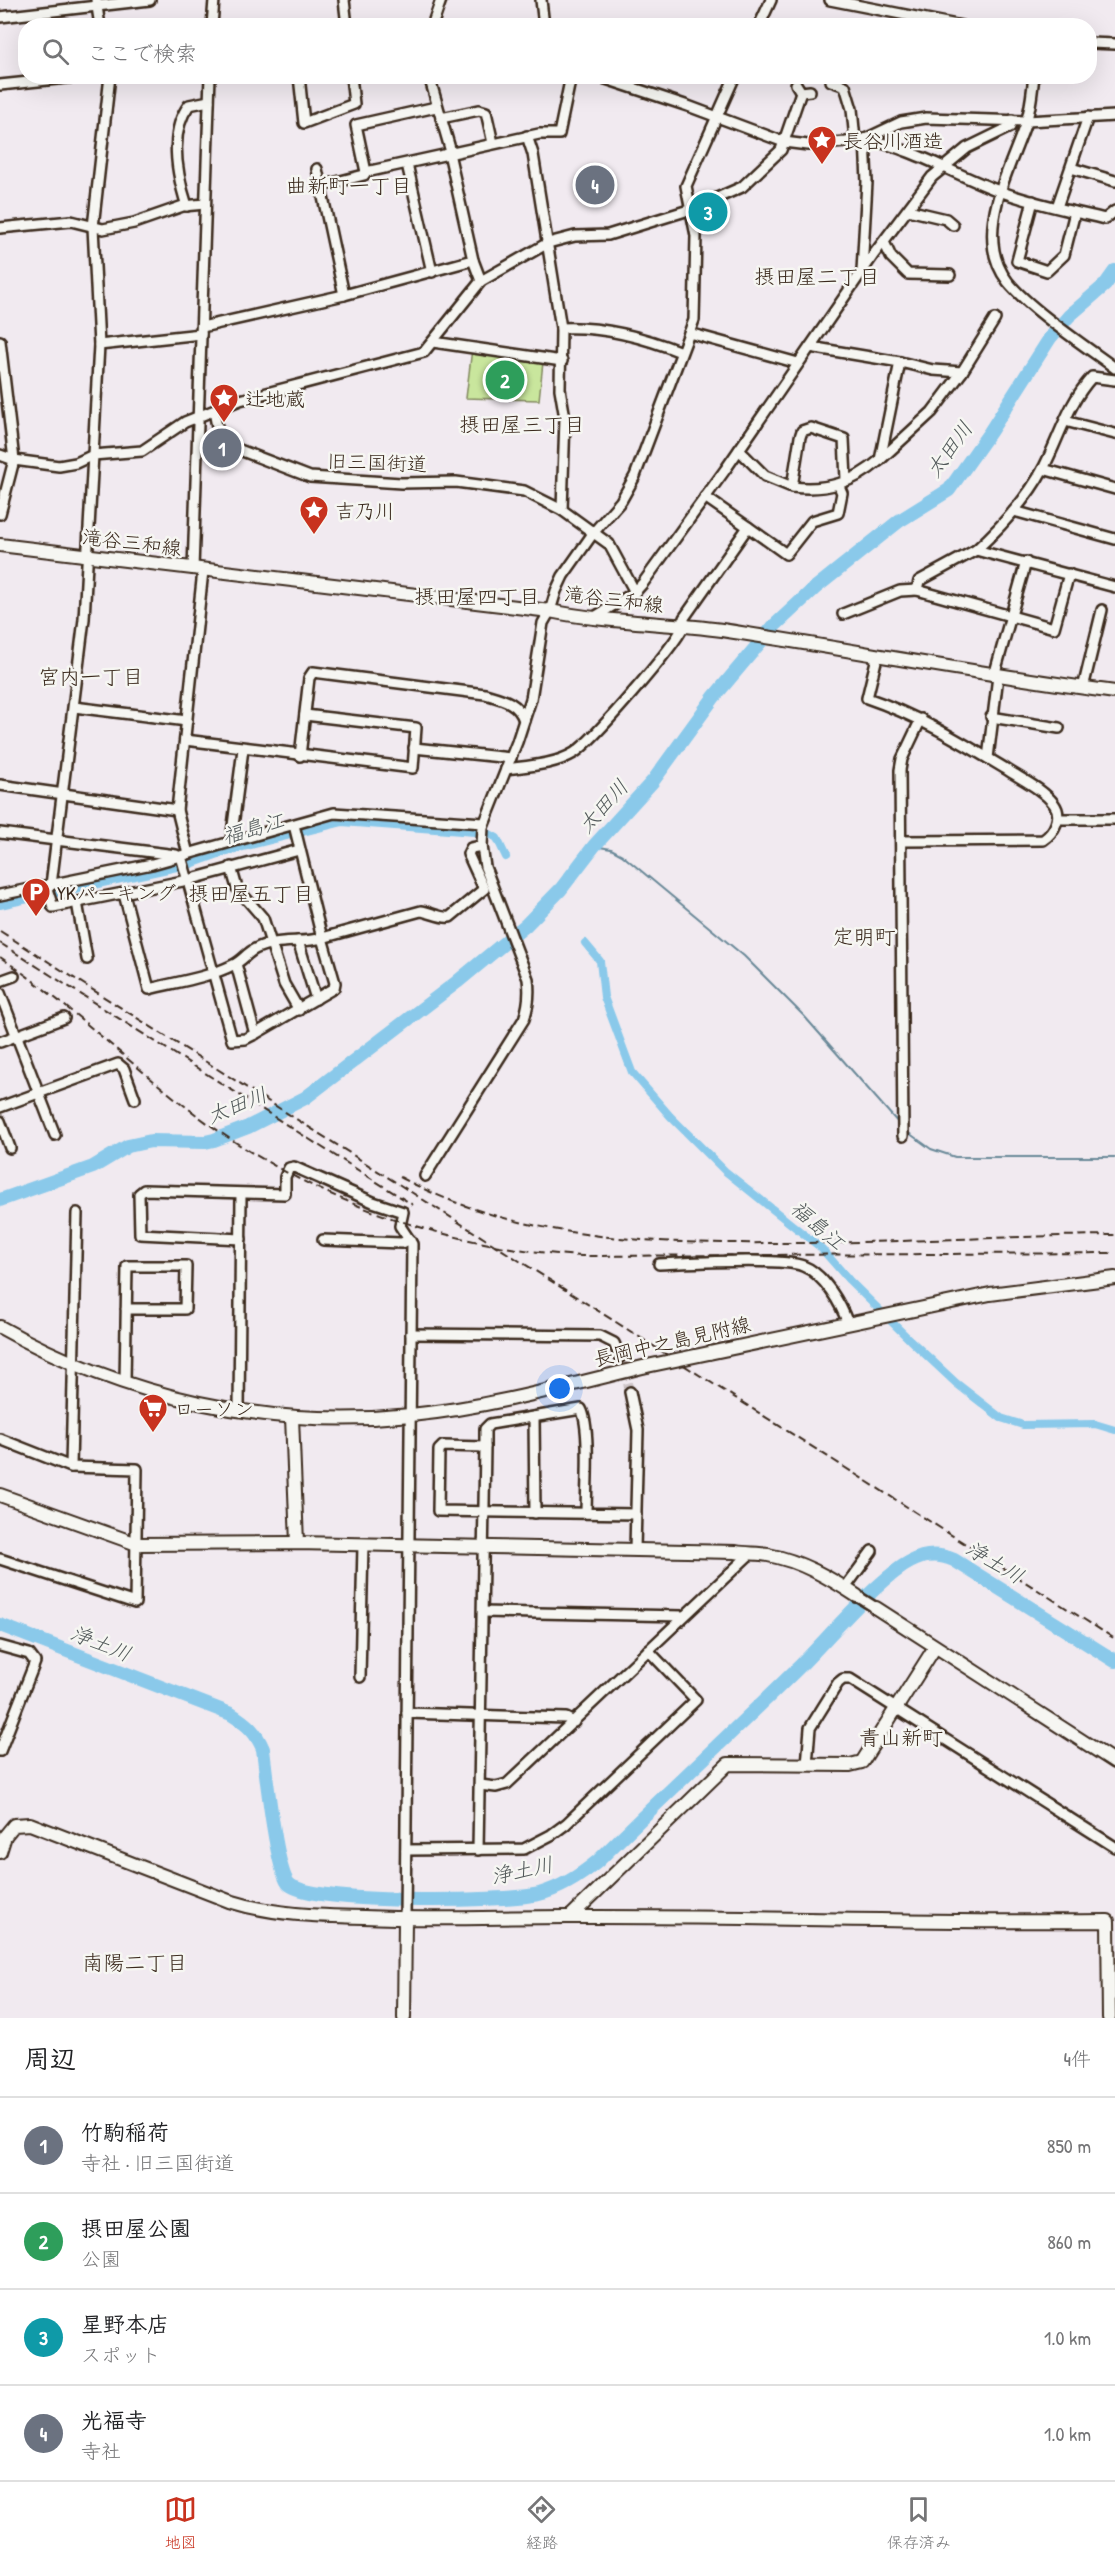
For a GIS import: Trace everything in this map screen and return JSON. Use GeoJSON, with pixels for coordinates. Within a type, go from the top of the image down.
{"type":"FeatureCollection","features":[{"type":"Feature","properties":{"kind":"street"},"geometry":{"type":"LineString","coordinates":[[0,17],[97,4],[150,0]]}},
{"type":"Feature","properties":{"kind":"street"},"geometry":{"type":"LineString","coordinates":[[213,18],[214,0]]}},
{"type":"Feature","properties":{"kind":"street"},"geometry":{"type":"LineString","coordinates":[[344,0],[346,18]]}},
{"type":"Feature","properties":{"kind":"street"},"geometry":{"type":"LineString","coordinates":[[435,18],[441,0]]}},
{"type":"Feature","properties":{"kind":"street"},"geometry":{"type":"LineString","coordinates":[[541,0],[543,18]]}},
{"type":"Feature","properties":{"kind":"street"},"geometry":{"type":"LineString","coordinates":[[763,18],[771,0]]}},
{"type":"Feature","properties":{"kind":"street"},"geometry":{"type":"LineString","coordinates":[[830,0],[921,18]]}},
{"type":"Feature","properties":{"kind":"street"},"geometry":{"type":"LineString","coordinates":[[1097,43],[1115,44]]}},
{"type":"Feature","properties":{"kind":"street"},"geometry":{"type":"LineString","coordinates":[[0,86],[18,84]]}},
{"type":"Feature","properties":{"kind":"street"},"geometry":{"type":"LineString","coordinates":[[109,84],[93,227],[99,345],[84,619],[57,841],[48,887],[50,903],[53,907],[124,894],[231,867],[298,845]]}},
{"type":"Feature","properties":{"kind":"street"},"geometry":{"type":"LineString","coordinates":[[209,84],[197,418],[198,570],[187,721],[177,810],[187,878],[230,1037],[235,1042],[299,1010],[329,992],[335,983],[294,827]]}},
{"type":"Feature","properties":{"kind":"street"},"geometry":{"type":"LineString","coordinates":[[300,84],[304,123],[354,105],[352,84]]}},
{"type":"Feature","properties":{"kind":"street"},"geometry":{"type":"LineString","coordinates":[[431,84],[450,152],[473,260],[481,281]]}},
{"type":"Feature","properties":{"kind":"street"},"geometry":{"type":"LineString","coordinates":[[321,186],[364,175],[366,172],[450,152],[528,136],[559,134],[569,84]]}},
{"type":"Feature","properties":{"kind":"street"},"geometry":{"type":"LineString","coordinates":[[620,84],[784,142],[808,145],[860,140],[904,148],[1002,192],[1105,219],[1115,211]]}},
{"type":"Feature","properties":{"kind":"street"},"geometry":{"type":"LineString","coordinates":[[426,1176],[524,1019],[529,996],[526,974],[493,893],[481,843],[484,825],[511,758],[535,683],[543,623],[563,576],[594,532],[621,501],[635,476],[689,333],[696,308],[697,269],[692,209],[686,186],[731,84]]}},
{"type":"Feature","properties":{"kind":"street"},"geometry":{"type":"LineString","coordinates":[[839,84],[845,86],[852,109],[867,182],[862,274]]}},
{"type":"Feature","properties":{"kind":"street"},"geometry":{"type":"LineString","coordinates":[[1033,84],[1027,121],[993,224],[994,257],[1008,282],[1030,303],[1112,366]]}},
{"type":"Feature","properties":{"kind":"street"},"geometry":{"type":"LineString","coordinates":[[0,455],[14,460],[59,466],[76,463],[93,456],[141,451],[177,427],[240,400],[418,354],[434,342],[481,281],[548,243],[575,236],[608,236],[692,209],[742,187],[777,155],[784,142],[802,89]]}},
{"type":"Feature","properties":{"kind":"street"},"geometry":{"type":"LineString","coordinates":[[187,206],[177,162],[176,144],[180,121],[189,105],[208,101]]}},
{"type":"Feature","properties":{"kind":"street"},"geometry":{"type":"LineString","coordinates":[[366,172],[356,124],[436,107]]}},
{"type":"Feature","properties":{"kind":"street"},"geometry":{"type":"LineString","coordinates":[[441,118],[478,110],[486,112],[493,143]]}},
{"type":"Feature","properties":{"kind":"street"},"geometry":{"type":"LineString","coordinates":[[860,140],[895,123],[910,120],[1027,121],[1115,116]]}},
{"type":"Feature","properties":{"kind":"street"},"geometry":{"type":"LineString","coordinates":[[1057,207],[1088,117]]}},
{"type":"Feature","properties":{"kind":"street"},"geometry":{"type":"LineString","coordinates":[[591,619],[635,592],[739,450],[884,242],[938,170],[967,148],[1010,127],[1012,120]]}},
{"type":"Feature","properties":{"kind":"street"},"geometry":{"type":"LineString","coordinates":[[528,136],[561,328],[560,390],[566,427],[562,510]]}},
{"type":"Feature","properties":{"kind":"street"},"geometry":{"type":"LineString","coordinates":[[407,164],[432,272]]}},
{"type":"Feature","properties":{"kind":"street"},"geometry":{"type":"LineString","coordinates":[[1071,168],[1115,181]]}},
{"type":"Feature","properties":{"kind":"street"},"geometry":{"type":"LineString","coordinates":[[317,170],[344,295]]}},
{"type":"Feature","properties":{"kind":"street"},"geometry":{"type":"LineString","coordinates":[[1033,201],[1017,261],[1047,271],[1064,255],[1075,212]]}},
{"type":"Feature","properties":{"kind":"street"},"geometry":{"type":"LineString","coordinates":[[0,228],[71,221],[93,227],[118,227],[187,206],[205,204]]}},
{"type":"Feature","properties":{"kind":"street"},"geometry":{"type":"LineString","coordinates":[[908,210],[946,219],[953,225]]}},
{"type":"Feature","properties":{"kind":"street"},"geometry":{"type":"LineString","coordinates":[[884,242],[891,256],[908,274],[950,275]]}},
{"type":"Feature","properties":{"kind":"street"},"geometry":{"type":"LineString","coordinates":[[99,345],[201,331],[473,260]]}},
{"type":"Feature","properties":{"kind":"street"},"geometry":{"type":"LineString","coordinates":[[739,450],[765,476],[792,487],[813,489],[843,483],[871,468],[932,412],[962,372],[995,319]]}},
{"type":"Feature","properties":{"kind":"street"},"geometry":{"type":"LineString","coordinates":[[561,328],[588,327],[633,335],[681,352]]}},
{"type":"Feature","properties":{"kind":"street"},"geometry":{"type":"LineString","coordinates":[[689,333],[798,363]]}},
{"type":"Feature","properties":{"kind":"street"},"geometry":{"type":"LineString","coordinates":[[0,340],[14,460],[0,514]]}},
{"type":"Feature","properties":{"kind":"street"},"geometry":{"type":"LineString","coordinates":[[434,342],[562,361]]}},
{"type":"Feature","properties":{"kind":"street"},"geometry":{"type":"LineString","coordinates":[[810,346],[933,370],[962,372]]}},
{"type":"Feature","properties":{"kind":"street"},"geometry":{"type":"LineString","coordinates":[[880,460],[900,362]]}},
{"type":"Feature","properties":{"kind":"street"},"geometry":{"type":"LineString","coordinates":[[917,590],[919,581],[976,550],[1014,512],[1043,469],[1081,389],[1092,377],[1115,380]]}},
{"type":"Feature","properties":{"kind":"street","name":"旧三国街道"},"geometry":{"type":"LineString","coordinates":[[214,411],[218,432],[237,448],[310,477],[401,483],[456,482],[516,489],[562,510],[594,532],[616,553],[635,592]]}},
{"type":"Feature","properties":{"kind":"street"},"geometry":{"type":"LineString","coordinates":[[1065,421],[1115,434]]}},
{"type":"Feature","properties":{"kind":"street"},"geometry":{"type":"LineString","coordinates":[[705,496],[786,554],[812,521],[838,513],[843,483],[844,439],[811,428],[802,431],[792,487]]}},
{"type":"Feature","properties":{"kind":"street"},"geometry":{"type":"LineString","coordinates":[[1043,469],[1115,489]]}},
{"type":"Feature","properties":{"kind":"street"},"geometry":{"type":"LineString","coordinates":[[1014,512],[1115,539]]}},
{"type":"Feature","properties":{"kind":"street"},"geometry":{"type":"LineString","coordinates":[[506,769],[559,760],[583,747],[636,687],[684,626],[684,618],[748,527]]}},
{"type":"Feature","properties":{"kind":"street","name":"滝谷三和線"},"geometry":{"type":"LineString","coordinates":[[0,545],[550,611],[591,619],[736,632],[996,676],[1115,692]]}},
{"type":"Feature","properties":{"kind":"street"},"geometry":{"type":"LineString","coordinates":[[976,550],[1115,587]]}},
{"type":"Feature","properties":{"kind":"street"},"geometry":{"type":"LineString","coordinates":[[988,758],[996,676],[1026,562]]}},
{"type":"Feature","properties":{"kind":"street"},"geometry":{"type":"LineString","coordinates":[[843,614],[900,591],[917,590],[1054,628],[1069,574]]}},
{"type":"Feature","properties":{"kind":"street"},"geometry":{"type":"LineString","coordinates":[[1083,688],[1102,610]]}},
{"type":"Feature","properties":{"kind":"street"},"geometry":{"type":"LineString","coordinates":[[877,657],[867,698],[921,719],[988,758],[1049,798],[1057,808],[1058,819],[1051,834],[1043,840],[900,841]]}},
{"type":"Feature","properties":{"kind":"street"},"geometry":{"type":"LineString","coordinates":[[300,756],[309,678],[316,672],[485,694],[517,707],[524,720]]}},
{"type":"Feature","properties":{"kind":"street"},"geometry":{"type":"LineString","coordinates":[[74,707],[187,721]]}},
{"type":"Feature","properties":{"kind":"street"},"geometry":{"type":"LineString","coordinates":[[185,740],[243,749],[413,768],[416,728],[305,716]]}},
{"type":"Feature","properties":{"kind":"street"},"geometry":{"type":"LineString","coordinates":[[991,717],[1059,728]]}},
{"type":"Feature","properties":{"kind":"street"},"geometry":{"type":"LineString","coordinates":[[903,1136],[900,770],[902,759],[921,719]]}},
{"type":"Feature","properties":{"kind":"street"},"geometry":{"type":"LineString","coordinates":[[414,748],[511,758]]}},
{"type":"Feature","properties":{"kind":"street"},"geometry":{"type":"LineString","coordinates":[[231,842],[243,749]]}},
{"type":"Feature","properties":{"kind":"street"},"geometry":{"type":"LineString","coordinates":[[0,785],[177,810]]}},
{"type":"Feature","properties":{"kind":"street"},"geometry":{"type":"LineString","coordinates":[[0,895],[48,887],[184,856],[343,813],[484,825]]}},
{"type":"Feature","properties":{"kind":"street"},"geometry":{"type":"LineString","coordinates":[[1058,819],[1115,819]]}},
{"type":"Feature","properties":{"kind":"street"},"geometry":{"type":"LineString","coordinates":[[0,833],[184,856]]}},
{"type":"Feature","properties":{"kind":"street"},"geometry":{"type":"LineString","coordinates":[[124,894],[149,989],[212,974],[236,964],[255,949],[291,940],[322,938],[421,911],[450,917],[484,889],[468,854],[471,848],[481,843]]}},
{"type":"Feature","properties":{"kind":"street"},"geometry":{"type":"LineString","coordinates":[[231,867],[237,888],[263,918],[284,984],[299,1010]]}},
{"type":"Feature","properties":{"kind":"street"},"geometry":{"type":"LineString","coordinates":[[76,902],[87,960]]}},
{"type":"Feature","properties":{"kind":"street"},"geometry":{"type":"LineString","coordinates":[[298,941],[316,999]]}},
{"type":"Feature","properties":{"kind":"street"},"geometry":{"type":"LineString","coordinates":[[236,964],[255,1034]]}},
{"type":"Feature","properties":{"kind":"street"},"geometry":{"type":"LineString","coordinates":[[0,981],[14,976]]}},
{"type":"Feature","properties":{"kind":"street"},"geometry":{"type":"LineString","coordinates":[[0,993],[55,1135]]}},
{"type":"Feature","properties":{"kind":"street"},"geometry":{"type":"LineString","coordinates":[[0,1042],[64,1018]]}},
{"type":"Feature","properties":{"kind":"street"},"geometry":{"type":"LineString","coordinates":[[0,1107],[118,1064],[124,1069],[135,1099]]}},
{"type":"Feature","properties":{"kind":"street"},"geometry":{"type":"LineString","coordinates":[[0,1120],[10,1148]]}},
{"type":"Feature","properties":{"kind":"street"},"geometry":{"type":"LineString","coordinates":[[241,1239],[140,1234],[139,1194],[144,1190],[285,1194],[285,1177],[289,1168],[294,1167],[403,1212],[400,1226],[410,1240],[413,1250],[404,2018]]}},
{"type":"Feature","properties":{"kind":"street"},"geometry":{"type":"LineString","coordinates":[[239,1411],[241,1194]]}},
{"type":"Feature","properties":{"kind":"street"},"geometry":{"type":"LineString","coordinates":[[71,1467],[77,1214]]}},
{"type":"Feature","properties":{"kind":"street"},"geometry":{"type":"LineString","coordinates":[[323,1240],[401,1243],[410,1240]]}},
{"type":"Feature","properties":{"kind":"street"},"geometry":{"type":"LineString","coordinates":[[658,1264],[769,1262],[802,1265],[822,1281],[854,1322]]}},
{"type":"Feature","properties":{"kind":"street"},"geometry":{"type":"LineString","coordinates":[[125,1382],[126,1309],[127,1266],[186,1266],[185,1309],[126,1309]]}},
{"type":"Feature","properties":{"kind":"street","name":"長岡中之島見附線"},"geometry":{"type":"LineString","coordinates":[[0,1327],[75,1364],[184,1400],[239,1411],[292,1417],[345,1418],[410,1415],[506,1400],[647,1366],[901,1312],[1012,1290],[1115,1278]]}},
{"type":"Feature","properties":{"kind":"street"},"geometry":{"type":"LineString","coordinates":[[411,1334],[600,1336],[614,1343],[620,1357]]}},
{"type":"Feature","properties":{"kind":"street"},"geometry":{"type":"LineString","coordinates":[[630,1392],[638,1430],[635,1549]]}},
{"type":"Feature","properties":{"kind":"street"},"geometry":{"type":"LineString","coordinates":[[478,1850],[485,1429],[489,1424],[581,1409],[585,1415],[586,1513]]}},
{"type":"Feature","properties":{"kind":"street"},"geometry":{"type":"LineString","coordinates":[[292,1417],[297,1544]]}},
{"type":"Feature","properties":{"kind":"street"},"geometry":{"type":"LineString","coordinates":[[534,1417],[535,1513]]}},
{"type":"Feature","properties":{"kind":"street"},"geometry":{"type":"LineString","coordinates":[[0,1439],[71,1467],[137,1469],[135,1603],[0,1559]]}},
{"type":"Feature","properties":{"kind":"street"},"geometry":{"type":"LineString","coordinates":[[485,1447],[443,1446],[439,1450],[438,1511],[636,1514]]}},
{"type":"Feature","properties":{"kind":"street"},"geometry":{"type":"LineString","coordinates":[[0,1495],[137,1544],[635,1549],[767,1555],[799,1564],[845,1588],[1115,1762]]}},
{"type":"Feature","properties":{"kind":"street"},"geometry":{"type":"LineString","coordinates":[[360,1677],[363,1545]]}},
{"type":"Feature","properties":{"kind":"street"},"geometry":{"type":"LineString","coordinates":[[845,1588],[872,1551]]}},
{"type":"Feature","properties":{"kind":"street"},"geometry":{"type":"LineString","coordinates":[[480,1785],[507,1784],[750,1554]]}},
{"type":"Feature","properties":{"kind":"street"},"geometry":{"type":"LineString","coordinates":[[483,1612],[683,1616]]}},
{"type":"Feature","properties":{"kind":"street"},"geometry":{"type":"LineString","coordinates":[[0,1646],[29,1654],[35,1662],[0,1751]]}},
{"type":"Feature","properties":{"kind":"street"},"geometry":{"type":"LineString","coordinates":[[570,1917],[728,1764],[850,1765],[862,1762],[935,1647]]}},
{"type":"Feature","properties":{"kind":"street"},"geometry":{"type":"LineString","coordinates":[[406,1850],[524,1849],[551,1836],[696,1700],[648,1650]]}},
{"type":"Feature","properties":{"kind":"street"},"geometry":{"type":"LineString","coordinates":[[807,1765],[810,1728],[841,1680],[850,1679],[1115,1847]]}},
{"type":"Feature","properties":{"kind":"street"},"geometry":{"type":"LineString","coordinates":[[407,1713],[566,1718],[574,1722]]}},
{"type":"Feature","properties":{"kind":"street"},"geometry":{"type":"LineString","coordinates":[[0,1852],[9,1830],[14,1825],[24,1823],[252,1908],[294,1915],[405,1913],[570,1917],[1112,1918],[1110,2018]]}},
{"type":"Feature","properties":{"kind":"green space"},"geometry":{"type":"Polygon","coordinates":[[[472,349],[543,362],[539,400],[466,398],[472,349]]]}},
{"type":"Feature","properties":{"kind":"waterway","name":"太田川"},"geometry":{"type":"LineString","coordinates":[[0,1200],[93,1167],[128,1146],[151,1141],[205,1142],[214,1140],[248,1127],[305,1098],[457,982],[526,925],[561,889],[594,846],[653,781],[714,697],[773,627],[815,588],[899,521],[949,490],[990,432],[1050,338],[1069,316],[1105,285],[1115,271]]}},
{"type":"Feature","properties":{"kind":"waterway","name":"福島江"},"geometry":{"type":"LineString","coordinates":[[0,905],[191,864],[227,851],[342,822],[488,833],[497,838],[506,857]]}},
{"type":"Feature","properties":{"kind":"waterway"},"geometry":{"type":"LineString","coordinates":[[594,846],[611,849],[622,855],[744,956],[804,1016],[900,1125]]}},
{"type":"Feature","properties":{"kind":"waterway","name":"福島江"},"geometry":{"type":"LineString","coordinates":[[585,943],[600,961],[604,997],[632,1072],[670,1116],[725,1171],[821,1248],[849,1280],[910,1340],[956,1383],[1001,1418],[1023,1425],[1095,1424],[1115,1430]]}},
{"type":"Feature","properties":{"kind":"waterway"},"geometry":{"type":"LineString","coordinates":[[906,1131],[931,1149],[955,1157],[1115,1157]]}},
{"type":"Feature","properties":{"kind":"waterway","name":"浄土川"},"geometry":{"type":"LineString","coordinates":[[0,1625],[237,1718],[254,1733],[263,1749],[279,1859],[288,1883],[302,1890],[329,1895],[408,1900],[520,1897],[539,1894],[563,1885],[577,1876],[598,1861],[798,1668],[876,1587],[915,1559],[934,1555],[954,1560],[1115,1661]]}},
{"type":"Feature","properties":{"kind":"tunnel"},"geometry":{"type":"LineString","coordinates":[[620,1357],[630,1392]]}},
{"type":"Feature","properties":{"kind":"railway"},"geometry":{"type":"LineString","coordinates":[[0,931],[1115,1639]]}},
{"type":"Feature","properties":{"kind":"railway"},"geometry":{"type":"LineString","coordinates":[[0,943],[413,1205]]}},
{"type":"Feature","properties":{"kind":"railway"},"geometry":{"type":"LineString","coordinates":[[0,957],[51,995],[198,1116],[240,1145],[285,1172],[331,1194],[379,1214],[429,1230],[530,1251],[581,1256],[1115,1253]]}},
{"type":"Feature","properties":{"kind":"railway"},"geometry":{"type":"LineString","coordinates":[[400,1177],[445,1198],[492,1214],[539,1226],[636,1239],[685,1242],[825,1243],[1115,1235]]}},
{"type":"Feature","properties":{"kind":"place","name":"長谷川酒造"},"geometry":{"type":"Point","coordinates":[822,166]}},
{"type":"Feature","properties":{"kind":"place","name":"光福寺"},"geometry":{"type":"Point","coordinates":[595,185]}},
{"type":"Feature","properties":{"kind":"place","name":"星野本店"},"geometry":{"type":"Point","coordinates":[708,212]}},
{"type":"Feature","properties":{"kind":"place","name":"摂田屋公園"},"geometry":{"type":"Point","coordinates":[505,380]}},
{"type":"Feature","properties":{"kind":"place","name":"辻地蔵"},"geometry":{"type":"Point","coordinates":[224,424]}},
{"type":"Feature","properties":{"kind":"place","name":"竹駒稲荷"},"geometry":{"type":"Point","coordinates":[222,448]}},
{"type":"Feature","properties":{"kind":"place","name":"吉乃川"},"geometry":{"type":"Point","coordinates":[314,536]}},
{"type":"Feature","properties":{"kind":"place","name":"YKパーキング"},"geometry":{"type":"Point","coordinates":[36,918]}},
{"type":"Feature","properties":{"kind":"place","name":"ローソン"},"geometry":{"type":"Point","coordinates":[153,1434]}},
{"type":"Feature","properties":{"kind":"district","name":"曲新町一丁目"},"geometry":{"type":"Point","coordinates":[349,185]}},
{"type":"Feature","properties":{"kind":"district","name":"摂田屋二丁目"},"geometry":{"type":"Point","coordinates":[817,276]}},
{"type":"Feature","properties":{"kind":"district","name":"摂田屋三丁目"},"geometry":{"type":"Point","coordinates":[522,424]}},
{"type":"Feature","properties":{"kind":"district","name":"摂田屋四丁目"},"geometry":{"type":"Point","coordinates":[477,596]}},
{"type":"Feature","properties":{"kind":"district","name":"宮内一丁目"},"geometry":{"type":"Point","coordinates":[91,676]}},
{"type":"Feature","properties":{"kind":"district","name":"摂田屋五丁目"},"geometry":{"type":"Point","coordinates":[251,893]}},
{"type":"Feature","properties":{"kind":"district","name":"定明町"},"geometry":{"type":"Point","coordinates":[864,936]}},
{"type":"Feature","properties":{"kind":"district","name":"青山新町"},"geometry":{"type":"Point","coordinates":[901,1737]}},
{"type":"Feature","properties":{"kind":"district","name":"南陽二丁目"},"geometry":{"type":"Point","coordinates":[135,1962]}}]}
